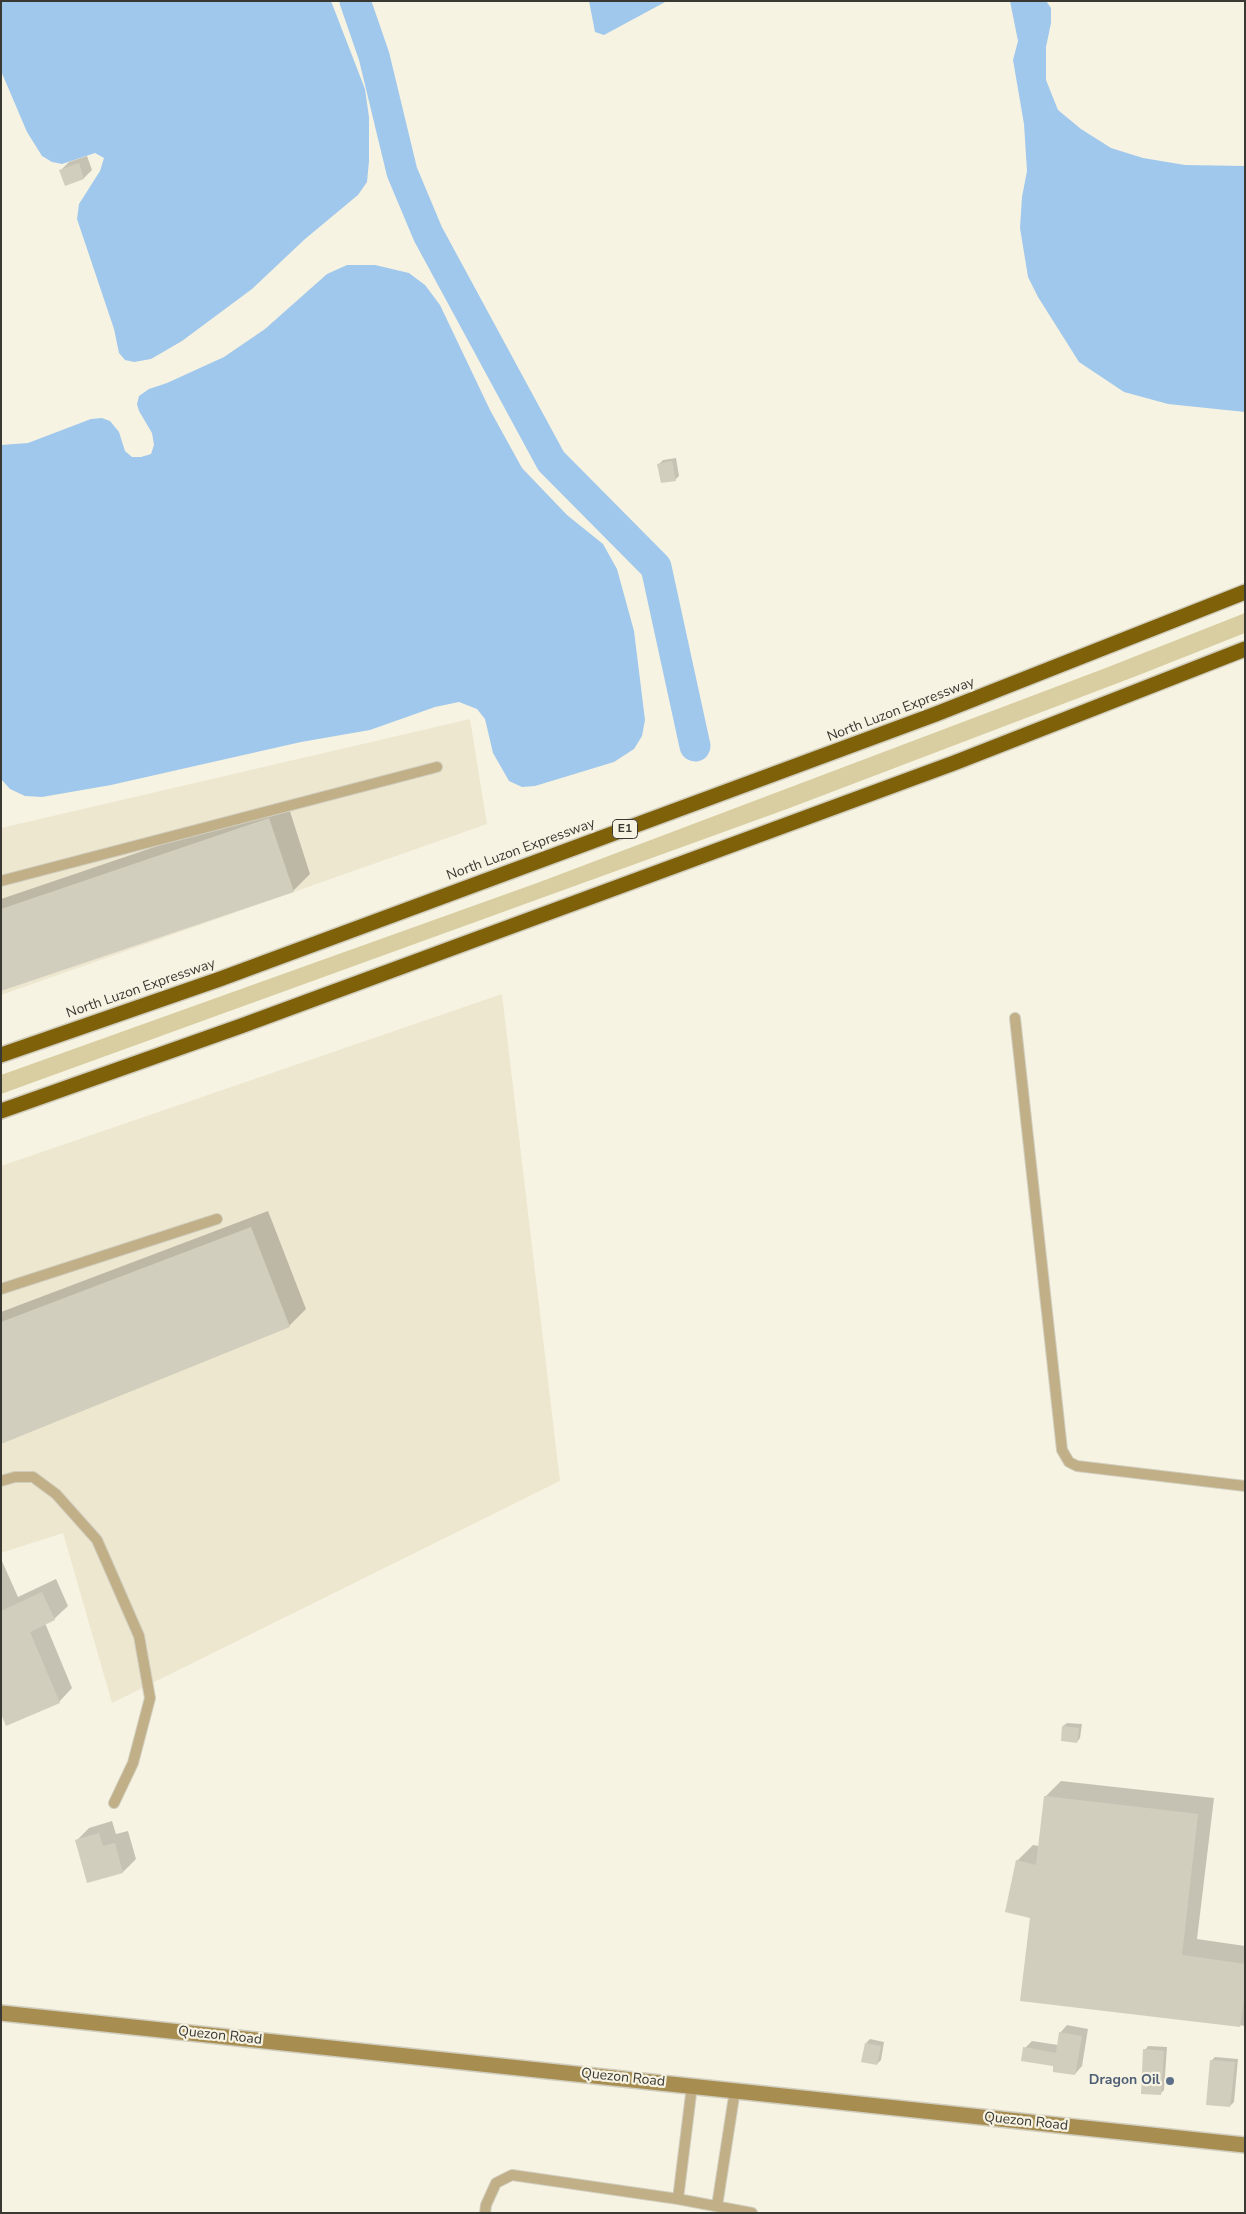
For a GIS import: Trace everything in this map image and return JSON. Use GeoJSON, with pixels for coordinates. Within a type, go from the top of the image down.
{"type":"FeatureCollection","features":[{"type":"Feature","properties":{"kind":"highway","name":"North Luzon Expressway"},"geometry":{"type":"LineString","coordinates":[[1,1055],[220,979],[936,714],[1245,592]]}},
{"type":"Feature","properties":{"kind":"highway"},"geometry":{"type":"LineString","coordinates":[[1,1112],[241,1026],[954,763],[1245,649]]}},
{"type":"Feature","properties":{"kind":"main road","name":"Quezon Road"},"geometry":{"type":"LineString","coordinates":[[1,2012],[1245,2145]]}},
{"type":"Feature","properties":{"kind":"lane"},"geometry":{"type":"LineString","coordinates":[[1,881],[438,767]]}},
{"type":"Feature","properties":{"kind":"lane"},"geometry":{"type":"LineString","coordinates":[[1015,1018],[1062,1450],[1069,1462],[1076,1466],[1245,1486]]}},
{"type":"Feature","properties":{"kind":"lane"},"geometry":{"type":"LineString","coordinates":[[1,1289],[217,1219]]}},
{"type":"Feature","properties":{"kind":"lane"},"geometry":{"type":"LineString","coordinates":[[1,1481],[15,1477],[33,1477],[56,1494],[97,1540],[139,1636],[150,1698],[133,1763],[114,1803]]}},
{"type":"Feature","properties":{"kind":"lane"},"geometry":{"type":"LineString","coordinates":[[678,2199],[692,2086]]}},
{"type":"Feature","properties":{"kind":"lane"},"geometry":{"type":"LineString","coordinates":[[717,2206],[735,2090]]}},
{"type":"Feature","properties":{"kind":"lane"},"geometry":{"type":"LineString","coordinates":[[485,2213],[486,2204],[496,2183],[512,2175],[678,2199],[752,2213]]}},
{"type":"Feature","properties":{"kind":"shaded area"},"geometry":{"type":"Polygon","coordinates":[[[1245,613],[1245,633],[1139,675],[787,809],[1,1094],[1,1075],[537,883],[1103,669],[1245,613]]]}},
{"type":"Feature","properties":{"kind":"shaded area"},"geometry":{"type":"Polygon","coordinates":[[[470,719],[487,824],[1,995],[1,828],[470,719]]]}},
{"type":"Feature","properties":{"kind":"shaded area"},"geometry":{"type":"Polygon","coordinates":[[[502,994],[560,1481],[112,1703],[63,1533],[1,1553],[1,1166],[502,994]]]}},
{"type":"Feature","properties":{"kind":"water"},"geometry":{"type":"Polygon","coordinates":[[[1,1],[331,1],[365,89],[369,117],[367,182],[358,195],[305,239],[252,289],[182,341],[151,359],[134,362],[125,360],[119,353],[114,329],[77,219],[79,204],[100,171],[104,158],[95,153],[62,164],[52,162],[42,156],[27,132],[1,71],[1,1]]]}},
{"type":"Feature","properties":{"kind":"water"},"geometry":{"type":"Polygon","coordinates":[[[589,1],[667,1],[604,35],[595,32],[589,1]]]}},
{"type":"Feature","properties":{"kind":"water"},"geometry":{"type":"Polygon","coordinates":[[[1010,1],[1046,1],[1051,8],[1051,23],[1046,47],[1046,80],[1058,110],[1081,129],[1111,148],[1143,158],[1185,165],[1245,166],[1245,412],[1168,404],[1124,392],[1079,362],[1038,297],[1028,277],[1020,228],[1022,197],[1027,171],[1024,124],[1013,60],[1018,41],[1010,1]]]}},
{"type":"Feature","properties":{"kind":"water"},"geometry":{"type":"Polygon","coordinates":[[[347,265],[375,265],[409,273],[425,285],[440,305],[490,410],[522,468],[567,515],[603,544],[617,569],[634,631],[645,720],[642,736],[634,749],[614,762],[535,786],[522,787],[509,781],[493,753],[485,719],[477,709],[459,702],[435,707],[370,730],[301,742],[111,785],[42,797],[25,796],[10,789],[1,779],[1,445],[28,443],[91,419],[102,418],[110,421],[119,432],[125,451],[132,457],[151,454],[154,445],[152,433],[139,411],[137,404],[139,396],[149,389],[167,383],[224,357],[265,329],[327,274],[347,265]]]}},
{"type":"Feature","properties":{"kind":"building"},"geometry":{"type":"Polygon","coordinates":[[[79,163],[84,179],[65,186],[59,170],[79,163]]]}},
{"type":"Feature","properties":{"kind":"building"},"geometry":{"type":"Polygon","coordinates":[[[672,461],[676,481],[661,483],[657,464],[672,461]]]}},
{"type":"Feature","properties":{"kind":"building"},"geometry":{"type":"Polygon","coordinates":[[[269,818],[294,892],[1,991],[1,909],[269,818]]]}},
{"type":"Feature","properties":{"kind":"building"},"geometry":{"type":"Polygon","coordinates":[[[251,1227],[290,1327],[1,1444],[1,1322],[251,1227]]]}},
{"type":"Feature","properties":{"kind":"building"},"geometry":{"type":"Polygon","coordinates":[[[42,1592],[55,1620],[30,1632],[60,1703],[6,1726],[1,1714],[1,1611],[42,1592]]]}},
{"type":"Feature","properties":{"kind":"building"},"geometry":{"type":"Polygon","coordinates":[[[1062,1726],[1079,1728],[1077,1743],[1061,1741],[1062,1726]]]}},
{"type":"Feature","properties":{"kind":"building"},"geometry":{"type":"Polygon","coordinates":[[[1044,1796],[1198,1814],[1182,1955],[1245,1964],[1245,1990],[1240,2027],[1020,2001],[1030,1918],[1005,1912],[1016,1860],[1036,1865],[1044,1796]]]}},
{"type":"Feature","properties":{"kind":"building"},"geometry":{"type":"Polygon","coordinates":[[[99,1833],[103,1846],[115,1843],[123,1873],[87,1883],[75,1840],[99,1833]]]}},
{"type":"Feature","properties":{"kind":"building"},"geometry":{"type":"Polygon","coordinates":[[[1059,2032],[1082,2036],[1075,2075],[1053,2072],[1053,2066],[1021,2061],[1023,2047],[1056,2053],[1059,2032]]]}},
{"type":"Feature","properties":{"kind":"building"},"geometry":{"type":"Polygon","coordinates":[[[865,2043],[881,2046],[877,2065],[861,2062],[865,2043]]]}},
{"type":"Feature","properties":{"kind":"building"},"geometry":{"type":"Polygon","coordinates":[[[1143,2049],[1164,2051],[1161,2095],[1141,2094],[1143,2049]]]}},
{"type":"Feature","properties":{"kind":"building"},"geometry":{"type":"Polygon","coordinates":[[[1210,2060],[1235,2062],[1230,2107],[1206,2105],[1210,2060]]]}},
{"type":"Feature","properties":{"kind":"waterway"},"geometry":{"type":"LineString","coordinates":[[355,1],[374,56],[402,172],[428,234],[551,461],[656,567],[695,746]]}},
{"type":"Feature","properties":{"kind":"place","name":"Dragon Oil"},"geometry":{"type":"Point","coordinates":[1170,2081]}}]}
